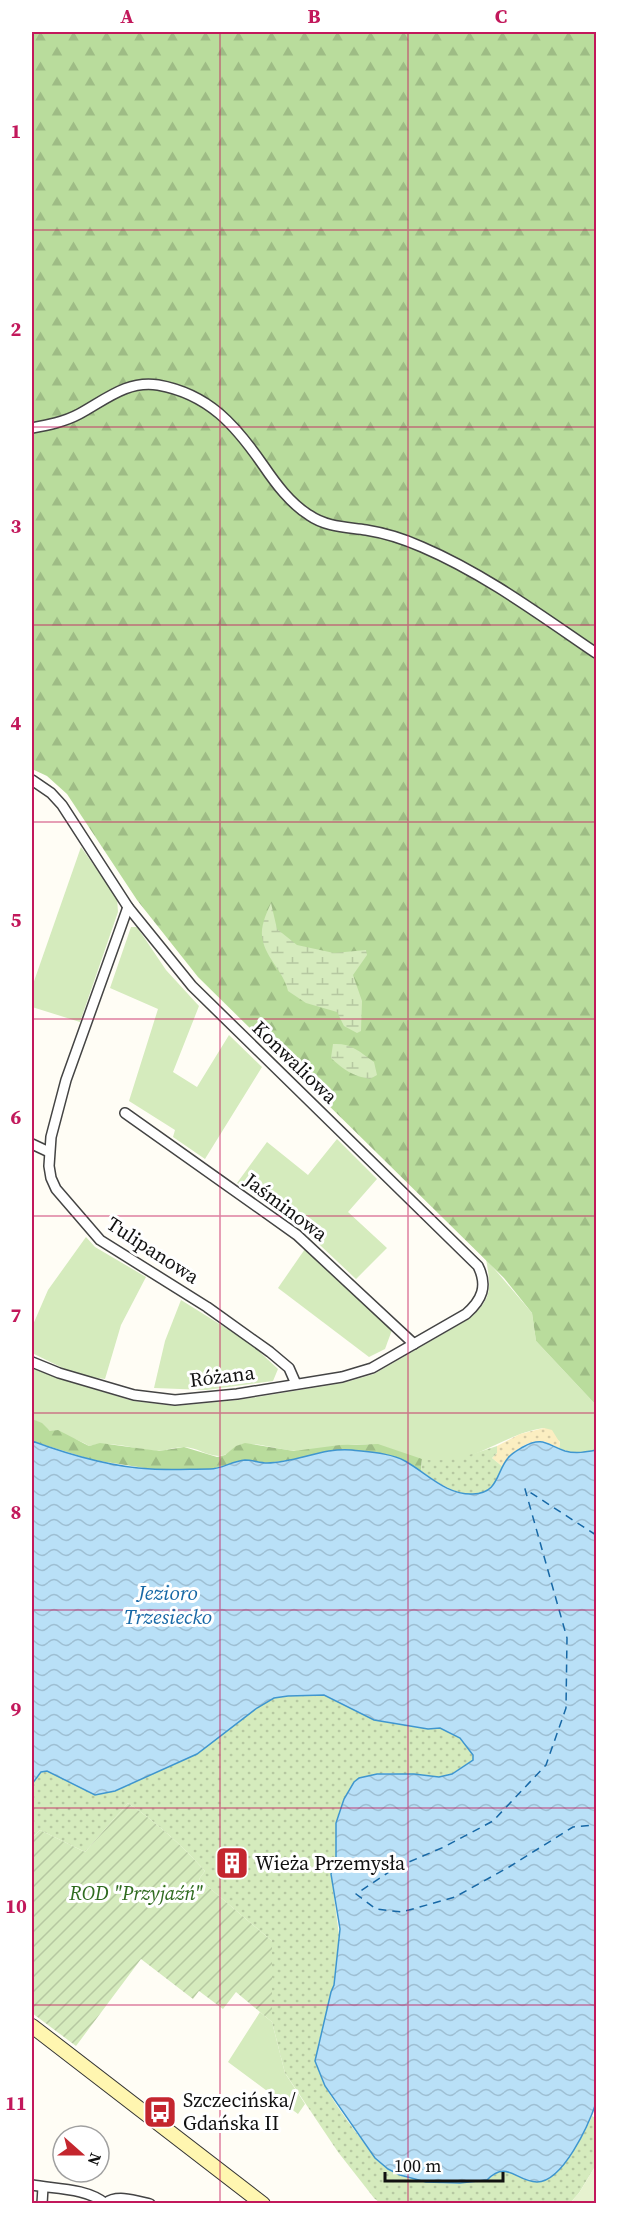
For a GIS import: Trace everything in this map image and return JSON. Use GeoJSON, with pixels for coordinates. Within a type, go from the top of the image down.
{"type":"FeatureCollection","features":[{"type":"Feature","properties":{"kind":"street"},"geometry":{"type":"LineString","coordinates":[[32,428],[56,424],[78,415],[123,389],[136,385],[161,386],[190,395],[218,411],[231,422],[288,498],[308,515],[325,523],[384,533],[430,550],[541,614],[597,653]]}},
{"type":"Feature","properties":{"kind":"street","name":"Konwaliowa"},"geometry":{"type":"LineString","coordinates":[[32,780],[51,793],[62,806],[128,908],[167,957],[208,1002],[478,1266],[483,1275],[484,1291],[476,1305],[466,1314],[414,1344]]}},
{"type":"Feature","properties":{"kind":"street","name":"Tulipanowa"},"geometry":{"type":"LineString","coordinates":[[128,908],[66,1080],[51,1137],[49,1152],[51,1178],[56,1189],[100,1240],[207,1307],[270,1352],[288,1368],[296,1384]]}},
{"type":"Feature","properties":{"kind":"street","name":"Jaśminowa"},"geometry":{"type":"LineString","coordinates":[[125,1113],[297,1235],[414,1344]]}},
{"type":"Feature","properties":{"kind":"street"},"geometry":{"type":"LineString","coordinates":[[32,1144],[49,1152]]}},
{"type":"Feature","properties":{"kind":"street","name":"Różana"},"geometry":{"type":"LineString","coordinates":[[32,1362],[59,1373],[134,1395],[175,1400],[237,1394],[342,1377],[372,1368],[414,1344]]}},
{"type":"Feature","properties":{"kind":"street"},"geometry":{"type":"LineString","coordinates":[[32,2026],[263,2204]]}},
{"type":"Feature","properties":{"kind":"street"},"geometry":{"type":"LineString","coordinates":[[32,2185],[88,2194],[98,2197],[106,2204],[109,2200],[118,2198],[150,2204]]}},
{"type":"Feature","properties":{"kind":"street"},"geometry":{"type":"LineString","coordinates":[[42,2204],[43,2187]]}},
{"type":"Feature","properties":{"kind":"green space"},"geometry":{"type":"Polygon","coordinates":[[[32,32],[596,32],[596,1405],[536,1341],[532,1313],[504,1278],[198,977],[137,900],[67,794],[47,776],[32,769],[32,32]]]}},
{"type":"Feature","properties":{"kind":"green space"},"geometry":{"type":"Polygon","coordinates":[[[81,847],[117,898],[118,912],[80,1022],[32,1007],[32,987],[81,847]]]}},
{"type":"Feature","properties":{"kind":"green space"},"geometry":{"type":"Polygon","coordinates":[[[271,903],[277,929],[297,945],[334,953],[366,950],[367,955],[353,975],[362,1001],[361,1031],[357,1033],[344,1026],[337,1012],[306,1003],[288,991],[263,943],[262,927],[271,903]]]}},
{"type":"Feature","properties":{"kind":"green space"},"geometry":{"type":"Polygon","coordinates":[[[131,927],[137,927],[166,970],[199,1006],[173,1072],[197,1087],[229,1035],[262,1067],[205,1159],[173,1137],[175,1130],[129,1101],[158,1009],[110,988],[131,927]]]}},
{"type":"Feature","properties":{"kind":"green space"},"geometry":{"type":"Polygon","coordinates":[[[333,1044],[350,1046],[364,1054],[374,1062],[377,1075],[370,1079],[345,1069],[331,1058],[333,1044]]]}},
{"type":"Feature","properties":{"kind":"green space"},"geometry":{"type":"Polygon","coordinates":[[[337,1139],[377,1179],[348,1212],[387,1248],[356,1279],[305,1231],[237,1183],[267,1142],[308,1175],[337,1139]]]}},
{"type":"Feature","properties":{"kind":"green space"},"geometry":{"type":"Polygon","coordinates":[[[86,1237],[95,1247],[146,1277],[121,1325],[105,1379],[77,1375],[32,1353],[32,1327],[48,1290],[86,1237]]]}},
{"type":"Feature","properties":{"kind":"green space"},"geometry":{"type":"Polygon","coordinates":[[[305,1249],[392,1330],[385,1349],[369,1357],[278,1288],[305,1249]]]}},
{"type":"Feature","properties":{"kind":"green space"},"geometry":{"type":"Polygon","coordinates":[[[486,1259],[532,1313],[536,1341],[596,1405],[596,1450],[577,1452],[559,1448],[560,1442],[544,1428],[530,1431],[464,1458],[450,1461],[426,1461],[384,1447],[365,1444],[297,1451],[243,1444],[219,1456],[184,1447],[156,1451],[114,1444],[89,1446],[52,1432],[32,1419],[32,1368],[133,1401],[175,1406],[238,1400],[343,1383],[374,1374],[469,1319],[477,1312],[488,1292],[489,1278],[486,1259]]]}},
{"type":"Feature","properties":{"kind":"green space"},"geometry":{"type":"Polygon","coordinates":[[[181,1300],[250,1343],[278,1369],[273,1381],[206,1390],[154,1388],[165,1341],[181,1300]]]}},
{"type":"Feature","properties":{"kind":"green space"},"geometry":{"type":"Polygon","coordinates":[[[32,1419],[42,1423],[50,1431],[58,1430],[89,1446],[100,1443],[159,1451],[184,1447],[217,1457],[245,1443],[294,1451],[340,1445],[378,1444],[422,1459],[421,1471],[403,1460],[348,1450],[328,1451],[305,1458],[266,1463],[246,1460],[211,1469],[151,1469],[93,1460],[32,1441],[32,1419]]]}},
{"type":"Feature","properties":{"kind":"green space"},"geometry":{"type":"Polygon","coordinates":[[[497,1446],[497,1453],[492,1458],[503,1467],[487,1490],[477,1494],[455,1491],[421,1471],[422,1459],[451,1459],[497,1446]]]}},
{"type":"Feature","properties":{"kind":"green space"},"geometry":{"type":"Polygon","coordinates":[[[324,1694],[374,1720],[428,1729],[440,1728],[460,1738],[473,1755],[473,1760],[451,1774],[439,1777],[386,1773],[359,1778],[336,1823],[336,1859],[331,1874],[339,1935],[334,1985],[318,2045],[325,2085],[344,2116],[381,2164],[396,2174],[426,2182],[473,2182],[488,2179],[505,2171],[535,2181],[544,2180],[561,2167],[569,2157],[592,2116],[596,2118],[596,2165],[570,2203],[380,2203],[338,2152],[285,2073],[272,2022],[272,1941],[199,1879],[205,1871],[196,1861],[168,1834],[128,1803],[85,1852],[40,1830],[32,1838],[32,1784],[42,1772],[47,1771],[95,1795],[115,1791],[197,1754],[257,1708],[274,1698],[324,1694]]]}},
{"type":"Feature","properties":{"kind":"green space","name":"ROD \"Przyjaźń\""},"geometry":{"type":"Polygon","coordinates":[[[128,1803],[168,1834],[196,1861],[205,1871],[199,1879],[272,1941],[272,2022],[236,1992],[223,2009],[199,1991],[193,1999],[141,1959],[76,2046],[32,2013],[32,1838],[40,1830],[85,1852],[128,1803]]]}},
{"type":"Feature","properties":{"kind":"green space"},"geometry":{"type":"Polygon","coordinates":[[[260,2012],[272,2022],[285,2073],[305,2104],[298,2114],[228,2062],[260,2012]]]}},
{"type":"Feature","properties":{"kind":"green space"},"geometry":{"type":"Polygon","coordinates":[[[596,2165],[596,2203],[570,2203],[579,2193],[596,2165]]]}},
{"type":"Feature","properties":{"kind":"sand"},"geometry":{"type":"Polygon","coordinates":[[[544,1428],[552,1430],[560,1443],[559,1448],[543,1441],[529,1443],[513,1453],[503,1467],[492,1458],[497,1453],[497,1446],[520,1434],[544,1428]]]}},
{"type":"Feature","properties":{"kind":"water","name":"Jezioro Trzesiecko"},"geometry":{"type":"Polygon","coordinates":[[[32,1441],[105,1463],[158,1469],[214,1469],[245,1460],[264,1463],[288,1461],[341,1450],[372,1452],[399,1458],[454,1491],[473,1494],[488,1490],[496,1481],[510,1456],[517,1450],[535,1442],[545,1443],[565,1451],[596,1450],[596,2103],[574,2150],[556,2173],[537,2182],[500,2171],[487,2180],[460,2183],[426,2182],[400,2175],[375,2158],[325,2086],[315,2061],[334,1985],[340,1929],[331,1874],[336,1859],[336,1823],[344,1799],[359,1778],[377,1774],[439,1777],[452,1774],[473,1760],[473,1755],[460,1738],[440,1728],[428,1729],[374,1720],[324,1695],[288,1696],[274,1698],[257,1708],[197,1754],[115,1791],[95,1795],[47,1771],[41,1772],[32,1784],[32,1441]]]}},
{"type":"Feature","properties":{"kind":"ferry route"},"geometry":{"type":"LineString","coordinates":[[596,1535],[525,1489],[567,1638],[566,1708],[546,1765],[493,1821],[444,1847],[395,1868],[356,1894],[376,1909],[402,1912],[455,1897],[573,1827],[596,1825]]}},
{"type":"Feature","properties":{"kind":"place","name":"Wieża Przemysła"},"geometry":{"type":"Point","coordinates":[232,1863]}},
{"type":"Feature","properties":{"kind":"place","name":"Szczecińska/ Gdańska II"},"geometry":{"type":"Point","coordinates":[160,2112]}}]}
